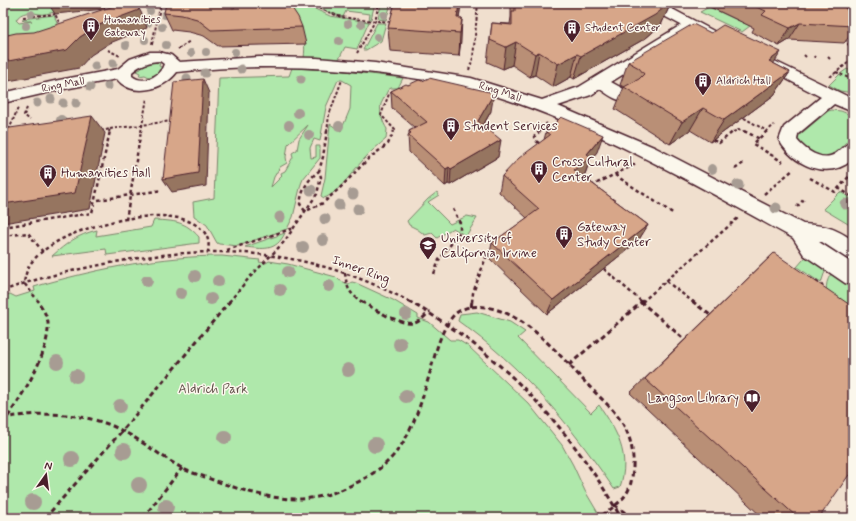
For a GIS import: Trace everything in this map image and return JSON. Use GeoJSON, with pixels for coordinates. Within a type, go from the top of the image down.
{"type":"FeatureCollection","features":[{"type":"Feature","properties":{"kind":"street"},"geometry":{"type":"LineString","coordinates":[[650,3],[732,45]]}},
{"type":"Feature","properties":{"kind":"street"},"geometry":{"type":"LineString","coordinates":[[549,109],[585,91],[691,24]]}},
{"type":"Feature","properties":{"kind":"street"},"geometry":{"type":"LineString","coordinates":[[746,52],[830,88],[853,106]]}},
{"type":"Feature","properties":{"kind":"street","name":"Ring Mall"},"geometry":{"type":"LineString","coordinates":[[3,98],[124,73],[133,63],[150,57],[165,58],[172,64],[172,68],[225,62],[300,62],[372,67],[464,81],[493,89],[549,109],[622,140],[800,232],[826,234],[853,251]]}},
{"type":"Feature","properties":{"kind":"street"},"geometry":{"type":"LineString","coordinates":[[124,73],[125,78],[128,81],[133,83],[148,83],[166,76],[172,68]]}},
{"type":"Feature","properties":{"kind":"street"},"geometry":{"type":"LineString","coordinates":[[600,82],[623,96]]}},
{"type":"Feature","properties":{"kind":"street"},"geometry":{"type":"LineString","coordinates":[[830,88],[790,131],[788,140],[791,147],[800,154],[812,160],[821,162],[834,162],[841,159],[853,148]]}},
{"type":"Feature","properties":{"kind":"street","name":"Ring Mall"},"geometry":{"type":"LineString","coordinates":[[800,232],[812,249],[853,276]]}},
{"type":"Feature","properties":{"kind":"path"},"geometry":{"type":"LineString","coordinates":[[110,3],[110,9]]}},
{"type":"Feature","properties":{"kind":"path"},"geometry":{"type":"LineString","coordinates":[[132,4],[143,3]]}},
{"type":"Feature","properties":{"kind":"path"},"geometry":{"type":"LineString","coordinates":[[288,11],[300,3]]}},
{"type":"Feature","properties":{"kind":"path"},"geometry":{"type":"LineString","coordinates":[[305,3],[314,5],[333,15],[355,20],[397,22]]}},
{"type":"Feature","properties":{"kind":"path"},"geometry":{"type":"LineString","coordinates":[[357,53],[375,21],[379,3]]}},
{"type":"Feature","properties":{"kind":"path"},"geometry":{"type":"LineString","coordinates":[[389,3],[402,4]]}},
{"type":"Feature","properties":{"kind":"path"},"geometry":{"type":"LineString","coordinates":[[464,81],[473,58],[478,3]]}},
{"type":"Feature","properties":{"kind":"path"},"geometry":{"type":"LineString","coordinates":[[140,7],[160,4],[156,28]]}},
{"type":"Feature","properties":{"kind":"path"},"geometry":{"type":"LineString","coordinates":[[287,6],[292,8]]}},
{"type":"Feature","properties":{"kind":"path"},"geometry":{"type":"LineString","coordinates":[[55,14],[58,9]]}},
{"type":"Feature","properties":{"kind":"path"},"geometry":{"type":"LineString","coordinates":[[23,17],[55,14]]}},
{"type":"Feature","properties":{"kind":"path"},"geometry":{"type":"LineString","coordinates":[[55,14],[60,25],[64,29]]}},
{"type":"Feature","properties":{"kind":"path"},"geometry":{"type":"LineString","coordinates":[[843,38],[853,52]]}},
{"type":"Feature","properties":{"kind":"path"},"geometry":{"type":"LineString","coordinates":[[830,88],[836,72],[853,59]]}},
{"type":"Feature","properties":{"kind":"path"},"geometry":{"type":"LineString","coordinates":[[836,72],[853,80]]}},
{"type":"Feature","properties":{"kind":"path"},"geometry":{"type":"LineString","coordinates":[[45,518],[122,431],[249,278],[284,242],[305,211],[312,204],[317,194],[321,177],[319,171],[323,157],[328,115],[342,80]]}},
{"type":"Feature","properties":{"kind":"path"},"geometry":{"type":"LineString","coordinates":[[305,211],[323,203],[368,159],[388,144],[395,130],[381,115],[389,94],[394,92]]}},
{"type":"Feature","properties":{"kind":"path"},"geometry":{"type":"LineString","coordinates":[[8,132],[19,104],[20,94]]}},
{"type":"Feature","properties":{"kind":"path"},"geometry":{"type":"LineString","coordinates":[[126,220],[146,103]]}},
{"type":"Feature","properties":{"kind":"path"},"geometry":{"type":"LineString","coordinates":[[543,145],[536,141],[534,137],[549,109]]}},
{"type":"Feature","properties":{"kind":"path"},"geometry":{"type":"LineString","coordinates":[[24,115],[30,120]]}},
{"type":"Feature","properties":{"kind":"path"},"geometry":{"type":"LineString","coordinates":[[744,118],[767,131]]}},
{"type":"Feature","properties":{"kind":"path"},"geometry":{"type":"LineString","coordinates":[[94,132],[174,120]]}},
{"type":"Feature","properties":{"kind":"path"},"geometry":{"type":"LineString","coordinates":[[713,140],[719,143],[737,129],[741,129],[760,139]]}},
{"type":"Feature","properties":{"kind":"path"},"geometry":{"type":"LineString","coordinates":[[3,227],[92,213],[110,130]]}},
{"type":"Feature","properties":{"kind":"path"},"geometry":{"type":"LineString","coordinates":[[587,188],[653,155]]}},
{"type":"Feature","properties":{"kind":"path"},"geometry":{"type":"LineString","coordinates":[[735,169],[745,162]]}},
{"type":"Feature","properties":{"kind":"path"},"geometry":{"type":"LineString","coordinates":[[769,190],[794,169]]}},
{"type":"Feature","properties":{"kind":"path"},"geometry":{"type":"LineString","coordinates":[[305,211],[300,204],[301,194],[312,176],[319,171]]}},
{"type":"Feature","properties":{"kind":"path"},"geometry":{"type":"LineString","coordinates":[[615,174],[674,214]]}},
{"type":"Feature","properties":{"kind":"path"},"geometry":{"type":"LineString","coordinates":[[838,188],[853,196]]}},
{"type":"Feature","properties":{"kind":"path"},"geometry":{"type":"LineString","coordinates":[[98,200],[162,190]]}},
{"type":"Feature","properties":{"kind":"path"},"geometry":{"type":"LineString","coordinates":[[797,207],[805,198]]}},
{"type":"Feature","properties":{"kind":"path"},"geometry":{"type":"LineString","coordinates":[[434,274],[439,260],[460,232],[460,223],[453,209]]}},
{"type":"Feature","properties":{"kind":"path"},"geometry":{"type":"LineString","coordinates":[[3,424],[39,362],[47,342],[48,323],[42,307],[24,283],[28,268],[43,252],[69,235],[84,230],[126,220],[155,216],[185,218],[198,225],[207,234],[209,247],[208,251]]}},
{"type":"Feature","properties":{"kind":"path"},"geometry":{"type":"LineString","coordinates":[[225,251],[294,228]]}},
{"type":"Feature","properties":{"kind":"path"},"geometry":{"type":"LineString","coordinates":[[569,365],[723,231]]}},
{"type":"Feature","properties":{"kind":"path"},"geometry":{"type":"LineString","coordinates":[[3,236],[28,233],[43,252]]}},
{"type":"Feature","properties":{"kind":"path","name":"Inner Ring"},"geometry":{"type":"LineString","coordinates":[[3,291],[24,283],[77,269],[128,260],[208,251],[225,251],[270,256],[302,262],[345,273],[387,289],[430,311],[475,342],[537,401],[573,444],[614,504],[621,518]]}},
{"type":"Feature","properties":{"kind":"path"},"geometry":{"type":"LineString","coordinates":[[471,307],[473,293],[486,257],[492,253]]}},
{"type":"Feature","properties":{"kind":"path"},"geometry":{"type":"LineString","coordinates":[[825,294],[823,286],[826,275],[835,264]]}},
{"type":"Feature","properties":{"kind":"path"},"geometry":{"type":"LineString","coordinates":[[604,269],[685,340]]}},
{"type":"Feature","properties":{"kind":"path"},"geometry":{"type":"LineString","coordinates":[[345,273],[347,289],[352,296],[359,302],[402,322],[410,324],[418,322],[430,311]]}},
{"type":"Feature","properties":{"kind":"path"},"geometry":{"type":"LineString","coordinates":[[807,275],[823,286]]}},
{"type":"Feature","properties":{"kind":"path"},"geometry":{"type":"LineString","coordinates":[[666,281],[710,315]]}},
{"type":"Feature","properties":{"kind":"path"},"geometry":{"type":"LineString","coordinates":[[3,418],[40,415],[69,416],[98,421],[122,431],[182,468],[235,489],[282,499],[312,498],[343,489],[372,475],[400,447],[412,424],[439,342],[450,319],[459,311],[471,307],[501,312],[512,316],[531,328],[612,409],[626,430],[632,447],[633,466],[630,487],[625,495],[599,518]]}},
{"type":"Feature","properties":{"kind":"path"},"geometry":{"type":"LineString","coordinates":[[143,518],[182,468]]}},
{"type":"Feature","properties":{"kind":"path"},"geometry":{"type":"LineString","coordinates":[[614,504],[633,518]]}},
{"type":"Feature","properties":{"kind":"shaded area","name":"University of California, Irvine"},"geometry":{"type":"Polygon","coordinates":[[[3,3],[853,3],[853,518],[3,518],[3,3]]]}},
{"type":"Feature","properties":{"kind":"green space"},"geometry":{"type":"Polygon","coordinates":[[[3,3],[59,3],[55,12],[42,14],[26,13],[18,17],[16,20],[19,23],[32,21],[24,21],[22,19],[54,15],[58,26],[3,51],[3,3]]]}},
{"type":"Feature","properties":{"kind":"green space"},"geometry":{"type":"Polygon","coordinates":[[[302,3],[330,16],[369,22],[357,49],[345,47],[339,59],[304,58],[305,50],[301,33],[285,13],[302,3]]]}},
{"type":"Feature","properties":{"kind":"green space"},"geometry":{"type":"Polygon","coordinates":[[[311,3],[375,3],[371,19],[369,20],[370,14],[346,11],[343,17],[328,12],[311,3]]]}},
{"type":"Feature","properties":{"kind":"green space"},"geometry":{"type":"Polygon","coordinates":[[[381,4],[391,4],[386,20],[378,19],[381,4]]]}},
{"type":"Feature","properties":{"kind":"green space"},"geometry":{"type":"Polygon","coordinates":[[[709,7],[750,26],[742,32],[700,12],[709,7]]]}},
{"type":"Feature","properties":{"kind":"green space"},"geometry":{"type":"Polygon","coordinates":[[[377,23],[386,23],[381,41],[366,50],[363,50],[377,23]]]}},
{"type":"Feature","properties":{"kind":"green space"},"geometry":{"type":"Polygon","coordinates":[[[151,62],[160,63],[159,66],[163,68],[159,70],[158,74],[149,77],[145,75],[139,76],[140,73],[136,71],[141,69],[141,65],[151,62]]]}},
{"type":"Feature","properties":{"kind":"green space"},"geometry":{"type":"Polygon","coordinates":[[[292,68],[336,70],[403,78],[398,88],[391,88],[388,90],[381,104],[382,117],[387,129],[386,139],[367,155],[335,191],[324,198],[321,196],[325,178],[330,124],[341,131],[350,109],[351,85],[342,80],[338,80],[326,107],[320,141],[314,139],[310,148],[311,158],[316,157],[316,146],[320,146],[320,158],[303,179],[293,217],[287,229],[238,246],[219,244],[207,225],[194,216],[193,202],[214,198],[219,78],[289,76],[292,68]],[[308,125],[288,144],[286,157],[287,163],[280,167],[274,177],[271,187],[282,176],[281,173],[285,171],[293,157],[292,153],[297,150],[299,139],[308,125]]]}},
{"type":"Feature","properties":{"kind":"green space"},"geometry":{"type":"Polygon","coordinates":[[[847,69],[853,72],[853,93],[840,91],[829,85],[847,69]]]}},
{"type":"Feature","properties":{"kind":"green space"},"geometry":{"type":"Polygon","coordinates":[[[828,111],[841,111],[853,116],[853,135],[834,153],[829,156],[817,157],[808,153],[796,140],[797,137],[828,111]]]}},
{"type":"Feature","properties":{"kind":"green space"},"geometry":{"type":"Polygon","coordinates":[[[437,192],[439,195],[428,202],[450,224],[467,216],[477,218],[466,236],[453,228],[437,238],[432,233],[425,235],[409,225],[407,221],[428,199],[437,192]]]}},
{"type":"Feature","properties":{"kind":"green space"},"geometry":{"type":"Polygon","coordinates":[[[840,192],[853,199],[853,227],[823,209],[840,192]]]}},
{"type":"Feature","properties":{"kind":"green space"},"geometry":{"type":"Polygon","coordinates":[[[154,220],[174,222],[184,225],[199,237],[199,243],[107,255],[106,249],[52,256],[73,240],[84,234],[97,230],[96,236],[151,227],[154,220]]]}},
{"type":"Feature","properties":{"kind":"green space"},"geometry":{"type":"Polygon","coordinates":[[[285,233],[277,243],[268,248],[245,247],[285,233]]]}},
{"type":"Feature","properties":{"kind":"green space"},"geometry":{"type":"Polygon","coordinates":[[[809,253],[829,266],[821,283],[797,267],[809,253]]]}},
{"type":"Feature","properties":{"kind":"green space","name":"Aldrich Park"},"geometry":{"type":"Polygon","coordinates":[[[222,256],[260,260],[259,262],[266,263],[269,261],[288,264],[336,277],[348,284],[352,282],[356,283],[393,300],[418,315],[418,318],[429,322],[450,340],[458,340],[468,346],[529,404],[562,445],[585,491],[601,518],[3,518],[3,296],[10,294],[16,297],[35,291],[34,287],[110,268],[177,258],[222,256]]]}},
{"type":"Feature","properties":{"kind":"green space"},"geometry":{"type":"Polygon","coordinates":[[[834,270],[853,282],[853,329],[835,308],[827,294],[826,286],[828,278],[834,270]]]}},
{"type":"Feature","properties":{"kind":"green space"},"geometry":{"type":"Polygon","coordinates":[[[477,312],[510,322],[525,332],[518,338],[591,413],[599,405],[616,434],[623,454],[623,475],[620,487],[614,489],[580,441],[544,398],[524,377],[482,339],[458,321],[460,314],[477,312]]]}},
{"type":"Feature","properties":{"kind":"building"},"geometry":{"type":"Polygon","coordinates":[[[123,3],[136,3],[139,10],[99,25],[80,37],[67,50],[3,62],[3,36],[16,33],[34,32],[123,3]]]}},
{"type":"Feature","properties":{"kind":"building"},"geometry":{"type":"Polygon","coordinates":[[[166,3],[222,3],[233,8],[243,3],[287,3],[298,17],[302,27],[211,30],[197,19],[182,15],[164,13],[166,3]]]}},
{"type":"Feature","properties":{"kind":"building"},"geometry":{"type":"Polygon","coordinates":[[[395,3],[459,3],[457,18],[462,18],[460,33],[388,28],[395,3]]]}},
{"type":"Feature","properties":{"kind":"building","name":"Student Center"},"geometry":{"type":"Polygon","coordinates":[[[515,3],[670,3],[655,15],[581,56],[577,54],[558,64],[539,52],[535,54],[516,42],[506,47],[490,40],[492,23],[512,25],[512,11],[515,11],[515,3]]]}},
{"type":"Feature","properties":{"kind":"building"},"geometry":{"type":"Polygon","coordinates":[[[747,3],[842,3],[853,19],[853,26],[800,23],[790,28],[762,15],[766,11],[747,3]]]}},
{"type":"Feature","properties":{"kind":"building","name":"Aldrich Hall"},"geometry":{"type":"Polygon","coordinates":[[[693,24],[711,33],[723,25],[781,52],[769,61],[790,72],[724,120],[703,108],[682,122],[624,87],[639,79],[644,74],[639,68],[628,62],[693,24]]]}},
{"type":"Feature","properties":{"kind":"building"},"geometry":{"type":"Polygon","coordinates":[[[429,78],[494,93],[478,121],[501,140],[451,169],[449,167],[446,169],[408,135],[411,133],[409,131],[427,122],[391,91],[406,84],[408,85],[419,80],[422,81],[429,78]]]}},
{"type":"Feature","properties":{"kind":"building"},"geometry":{"type":"Polygon","coordinates":[[[203,79],[198,173],[163,179],[174,82],[203,79]]]}},
{"type":"Feature","properties":{"kind":"building","name":"Humanities Hall"},"geometry":{"type":"Polygon","coordinates":[[[92,116],[75,193],[3,204],[3,129],[92,116]]]}},
{"type":"Feature","properties":{"kind":"building"},"geometry":{"type":"Polygon","coordinates":[[[561,117],[603,135],[587,154],[591,157],[574,170],[648,225],[553,300],[492,243],[539,209],[502,176],[519,158],[550,135],[546,132],[561,117]]]}},
{"type":"Feature","properties":{"kind":"building","name":"Langson Library"},"geometry":{"type":"Polygon","coordinates":[[[774,253],[853,307],[853,469],[819,518],[798,518],[645,379],[774,253]]]}},
{"type":"Feature","properties":{"kind":"place","name":"Humanities Gateway"},"geometry":{"type":"Point","coordinates":[91,41]}},
{"type":"Feature","properties":{"kind":"place","name":"Student Center"},"geometry":{"type":"Point","coordinates":[572,43]}},
{"type":"Feature","properties":{"kind":"place","name":"Aldrich Hall"},"geometry":{"type":"Point","coordinates":[703,96]}},
{"type":"Feature","properties":{"kind":"place","name":"Student Services"},"geometry":{"type":"Point","coordinates":[451,141]}},
{"type":"Feature","properties":{"kind":"place","name":"Cross Cultural Center"},"geometry":{"type":"Point","coordinates":[539,184]}},
{"type":"Feature","properties":{"kind":"place","name":"Humanities Hall"},"geometry":{"type":"Point","coordinates":[48,188]}},
{"type":"Feature","properties":{"kind":"place","name":"Gateway Study Center"},"geometry":{"type":"Point","coordinates":[564,249]}},
{"type":"Feature","properties":{"kind":"place","name":"University of California, Irvine"},"geometry":{"type":"Point","coordinates":[428,260]}},
{"type":"Feature","properties":{"kind":"place","name":"Langson Library"},"geometry":{"type":"Point","coordinates":[752,413]}}]}
